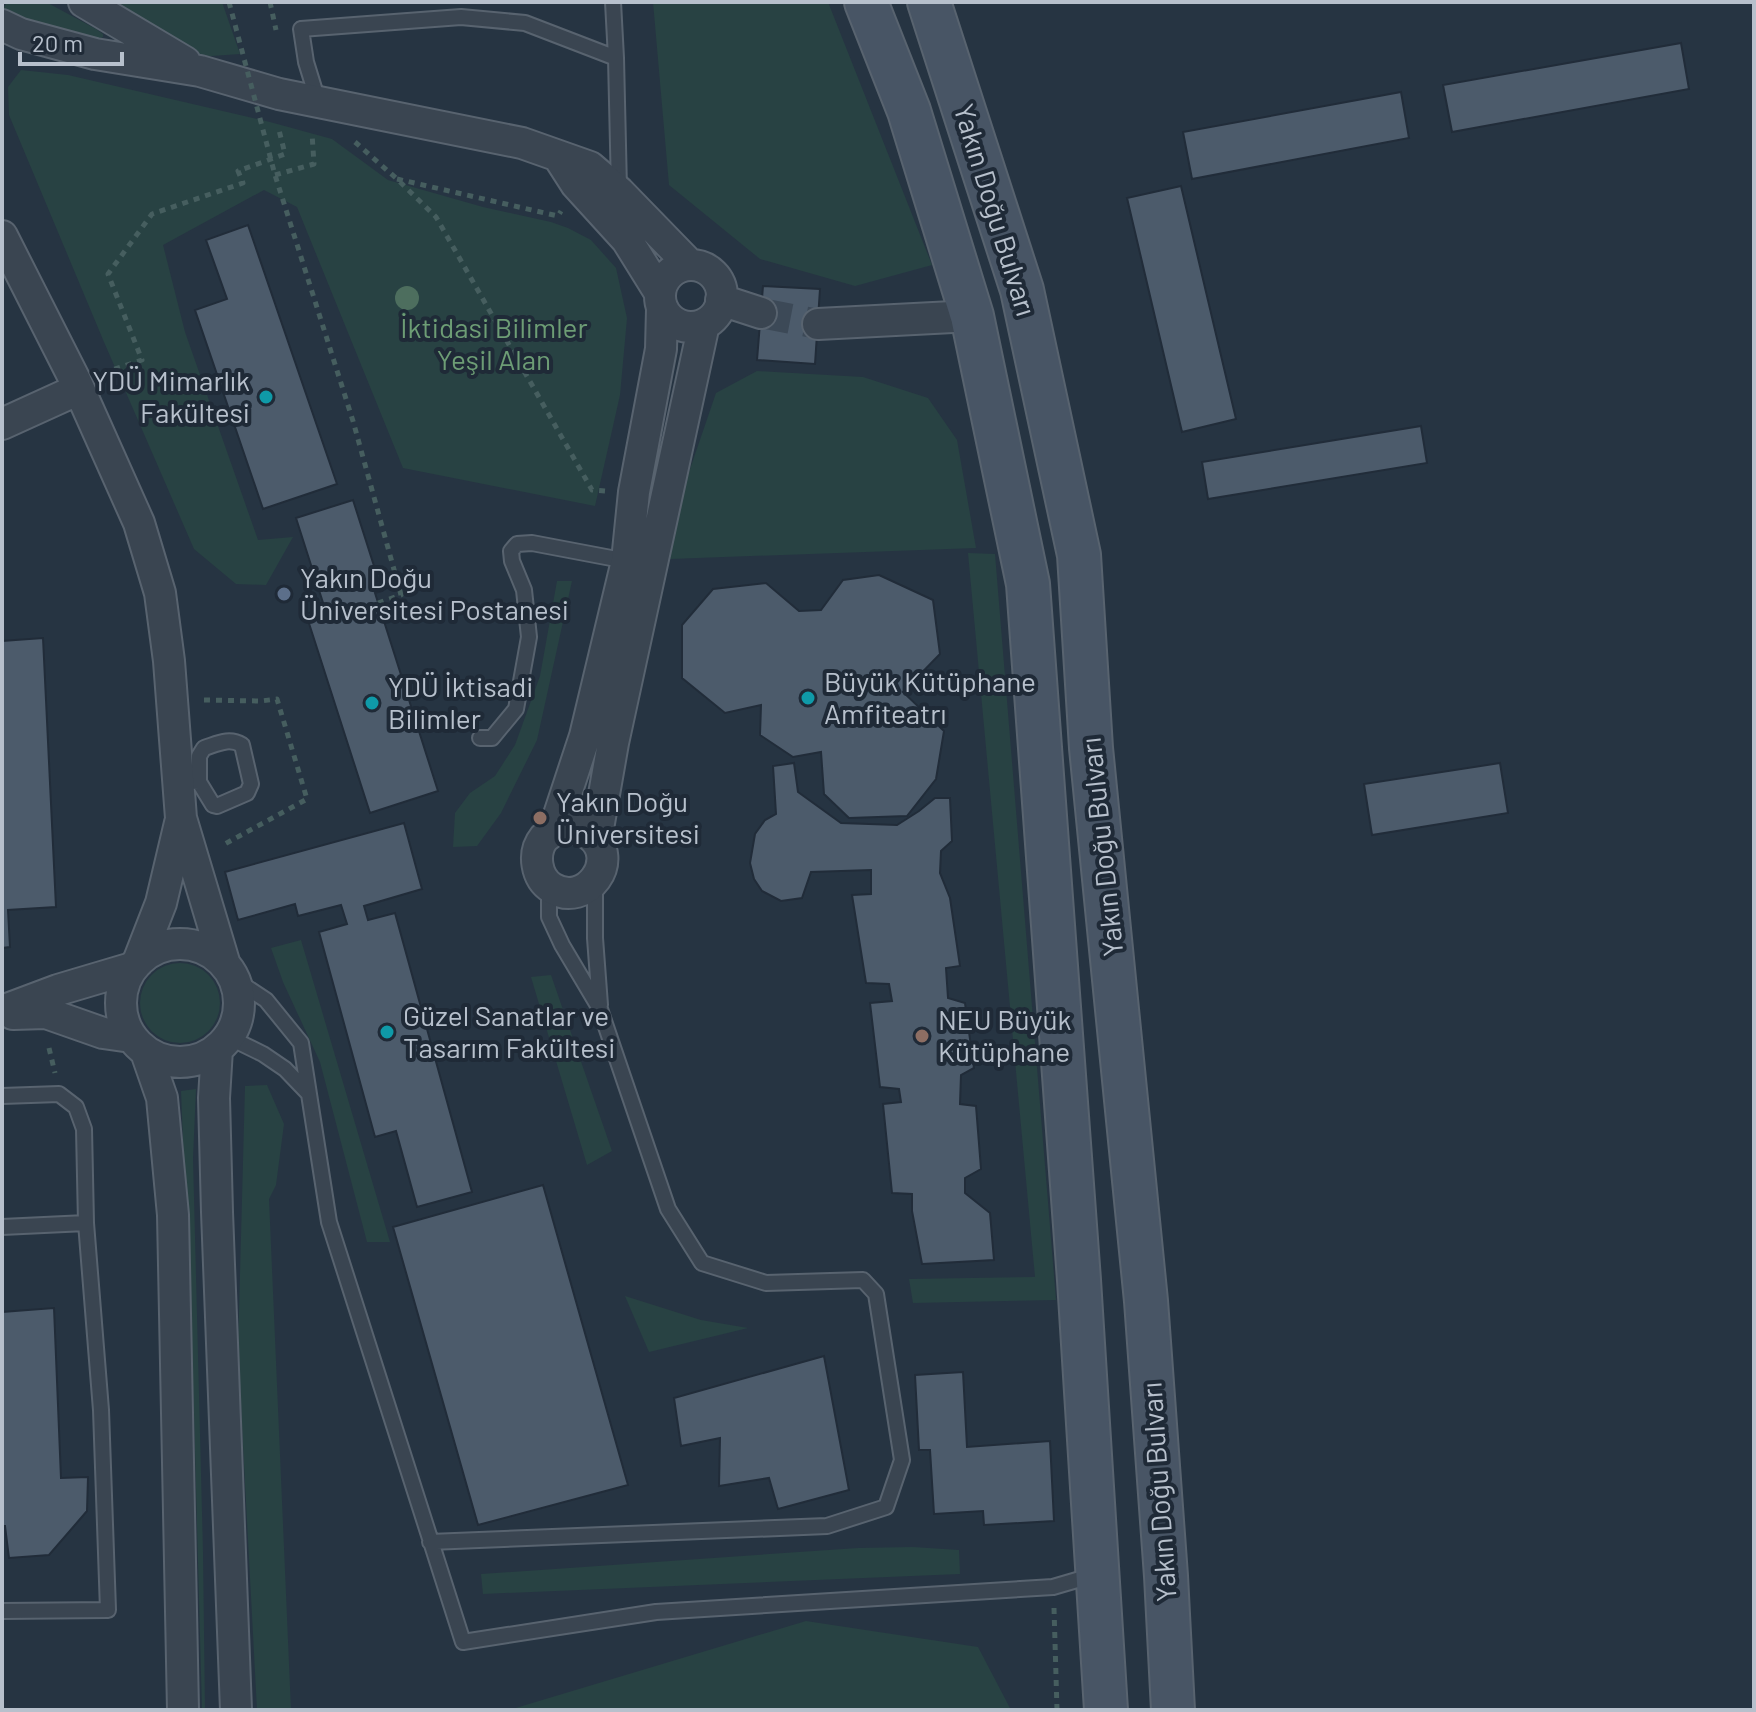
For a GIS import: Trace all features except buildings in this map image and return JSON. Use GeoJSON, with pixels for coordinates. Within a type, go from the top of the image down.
{"type":"FeatureCollection","features":[{"type":"Feature","properties":{"kind":"main road"},"geometry":{"type":"LineString","coordinates":[[866,2],[909,111],[972,316],[1028,584],[1079,1280],[1106,1710]]}},
{"type":"Feature","properties":{"kind":"main road","name":"Yakın Doğu Bulvarı"},"geometry":{"type":"LineString","coordinates":[[929,2],[1022,290],[1079,555],[1091,748],[1146,1301],[1173,1710]]}},
{"type":"Feature","properties":{"kind":"street"},"geometry":{"type":"LineString","coordinates":[[84,2],[200,71]]}},
{"type":"Feature","properties":{"kind":"street"},"geometry":{"type":"LineString","coordinates":[[2,25],[21,34],[95,54],[200,71],[279,94],[320,115],[405,120],[522,143],[590,167],[619,192],[690,265]]}},
{"type":"Feature","properties":{"kind":"street"},"geometry":{"type":"LineString","coordinates":[[558,156],[576,184],[627,240],[668,317],[684,326],[713,312],[761,313]]}},
{"type":"Feature","properties":{"kind":"street"},"geometry":{"type":"LineString","coordinates":[[2,236],[78,385],[139,523],[160,593],[188,781],[161,903],[124,984],[120,1003],[123,1021],[139,1044],[162,1098],[173,1215],[183,1710]]}},
{"type":"Feature","properties":{"kind":"street"},"geometry":{"type":"LineString","coordinates":[[554,830],[585,736],[627,561],[634,492],[661,349],[661,301],[666,276],[690,265],[701,267],[710,271],[721,289],[713,312],[613,743],[596,840]]}},
{"type":"Feature","properties":{"kind":"street"},"geometry":{"type":"LineString","coordinates":[[818,324],[972,316]]}},
{"type":"Feature","properties":{"kind":"street"},"geometry":{"type":"LineString","coordinates":[[2,424],[78,385]]}},
{"type":"Feature","properties":{"kind":"street"},"geometry":{"type":"LineString","coordinates":[[2,1013],[46,1013],[139,1044],[163,1060],[182,1062],[201,1059],[223,1043],[236,1024],[238,993],[181,818]]}},
{"type":"Feature","properties":{"kind":"street"},"geometry":{"type":"LineString","coordinates":[[567,827],[582,829],[596,840],[603,859],[600,873],[590,887],[565,894],[549,887],[537,871],[538,850],[554,830],[567,827]]}},
{"type":"Feature","properties":{"kind":"street"},"geometry":{"type":"LineString","coordinates":[[2,1013],[58,990],[135,965],[153,950],[172,945],[192,946],[210,953],[229,972]]}},
{"type":"Feature","properties":{"kind":"street"},"geometry":{"type":"LineString","coordinates":[[223,1043],[214,1098],[236,1710]]}},
{"type":"Feature","properties":{"kind":"lane"},"geometry":{"type":"LineString","coordinates":[[613,2],[619,192]]}},
{"type":"Feature","properties":{"kind":"lane"},"geometry":{"type":"LineString","coordinates":[[320,115],[301,29],[461,17],[525,23],[616,58]]}},
{"type":"Feature","properties":{"kind":"lane"},"geometry":{"type":"LineString","coordinates":[[480,738],[492,738],[516,709],[529,637],[524,590],[511,551],[517,544],[532,543],[627,561]]}},
{"type":"Feature","properties":{"kind":"lane"},"geometry":{"type":"LineString","coordinates":[[226,741],[242,745],[251,784],[247,793],[217,806],[188,781],[204,748],[226,741]]}},
{"type":"Feature","properties":{"kind":"lane"},"geometry":{"type":"LineString","coordinates":[[595,881],[600,1009]]}},
{"type":"Feature","properties":{"kind":"lane"},"geometry":{"type":"LineString","coordinates":[[430,1542],[827,1526],[886,1507],[902,1460],[876,1294],[863,1280],[766,1283],[702,1263],[668,1209],[600,1009],[549,917],[549,887]]}},
{"type":"Feature","properties":{"kind":"lane"},"geometry":{"type":"LineString","coordinates":[[229,972],[266,1000],[301,1043],[329,1222],[463,1642],[656,1612],[1053,1587],[1098,1574]]}},
{"type":"Feature","properties":{"kind":"lane"},"geometry":{"type":"LineString","coordinates":[[223,1043],[263,1054],[285,1069],[310,1094]]}},
{"type":"Feature","properties":{"kind":"lane"},"geometry":{"type":"LineString","coordinates":[[2,1096],[59,1094],[76,1107],[84,1129],[86,1223],[101,1410],[108,1610],[2,1611]]}},
{"type":"Feature","properties":{"kind":"lane"},"geometry":{"type":"LineString","coordinates":[[2,1227],[86,1223]]}},
{"type":"Feature","properties":{"kind":"path"},"geometry":{"type":"LineString","coordinates":[[229,2],[275,175],[353,421],[401,595],[378,603]]}},
{"type":"Feature","properties":{"kind":"path"},"geometry":{"type":"LineString","coordinates":[[78,385],[142,360],[108,274],[152,214],[243,183],[238,171],[285,154],[275,115]]}},
{"type":"Feature","properties":{"kind":"path"},"geometry":{"type":"LineString","coordinates":[[275,175],[314,164],[311,128],[320,115]]}},
{"type":"Feature","properties":{"kind":"path"},"geometry":{"type":"LineString","coordinates":[[345,133],[436,217],[592,490],[634,492]]}},
{"type":"Feature","properties":{"kind":"path"},"geometry":{"type":"LineString","coordinates":[[397,179],[558,216],[576,184]]}},
{"type":"Feature","properties":{"kind":"path"},"geometry":{"type":"LineString","coordinates":[[46,1013],[44,1026],[59,1094]]}},
{"type":"Feature","properties":{"kind":"path"},"geometry":{"type":"LineString","coordinates":[[1053,1587],[1057,1710]]}},
{"type":"Feature","properties":{"kind":"green space"},"geometry":{"type":"Polygon","coordinates":[[[7,2],[46,2],[96,29],[103,37],[99,39],[12,15],[2,11],[7,2]]]}},
{"type":"Feature","properties":{"kind":"green space"},"geometry":{"type":"Polygon","coordinates":[[[102,2],[222,2],[240,54],[197,57],[102,2]]]}},
{"type":"Feature","properties":{"kind":"green space"},"geometry":{"type":"Polygon","coordinates":[[[653,2],[828,2],[932,265],[855,286],[760,259],[669,185],[653,2]]]}},
{"type":"Feature","properties":{"kind":"green space","name":"İktidasi Bilimler Yeşil Alan"},"geometry":{"type":"Polygon","coordinates":[[[21,70],[68,75],[332,139],[388,180],[483,207],[551,222],[591,240],[616,268],[627,318],[620,395],[595,506],[403,468],[297,207],[264,190],[163,245],[185,332],[258,540],[293,537],[266,585],[236,584],[194,549],[9,115],[8,87],[21,70]]]}},
{"type":"Feature","properties":{"kind":"green space"},"geometry":{"type":"Polygon","coordinates":[[[757,371],[863,377],[928,398],[957,440],[976,548],[670,559],[676,510],[716,393],[757,371]]]}},
{"type":"Feature","properties":{"kind":"green space"},"geometry":{"type":"Polygon","coordinates":[[[968,553],[995,554],[1056,1300],[913,1303],[909,1279],[1035,1277],[968,553]]]}},
{"type":"Feature","properties":{"kind":"green space"},"geometry":{"type":"Polygon","coordinates":[[[557,581],[572,581],[537,740],[501,813],[477,846],[453,847],[455,813],[470,793],[495,776],[515,745],[540,676],[557,581]]]}},
{"type":"Feature","properties":{"kind":"green space"},"geometry":{"type":"Polygon","coordinates":[[[301,940],[390,1242],[367,1242],[320,1062],[283,982],[271,948],[301,940]]]}},
{"type":"Feature","properties":{"kind":"green space"},"geometry":{"type":"Polygon","coordinates":[[[180,963],[195,966],[208,975],[217,988],[220,1003],[217,1018],[208,1031],[195,1040],[180,1043],[165,1040],[152,1031],[143,1018],[140,1003],[143,988],[152,975],[165,966],[180,963]]]}},
{"type":"Feature","properties":{"kind":"green space"},"geometry":{"type":"Polygon","coordinates":[[[551,975],[612,1151],[587,1165],[531,977],[551,975]]]}},
{"type":"Feature","properties":{"kind":"green space"},"geometry":{"type":"Polygon","coordinates":[[[267,1085],[284,1124],[276,1185],[269,1199],[291,1710],[257,1710],[238,1350],[245,1086],[267,1085]]]}},
{"type":"Feature","properties":{"kind":"green space"},"geometry":{"type":"Polygon","coordinates":[[[196,1089],[193,1158],[205,1710],[202,1710],[181,1091],[196,1089]]]}},
{"type":"Feature","properties":{"kind":"green space"},"geometry":{"type":"Polygon","coordinates":[[[625,1296],[701,1320],[748,1328],[649,1352],[625,1296]]]}},
{"type":"Feature","properties":{"kind":"green space"},"geometry":{"type":"Polygon","coordinates":[[[858,1548],[959,1550],[960,1574],[483,1594],[481,1574],[858,1548]]]}},
{"type":"Feature","properties":{"kind":"green space"},"geometry":{"type":"Polygon","coordinates":[[[806,1621],[978,1647],[1011,1710],[509,1710],[806,1621]]]}},
{"type":"Feature","properties":{"kind":"tunnel"},"geometry":{"type":"LineString","coordinates":[[761,313],[818,324]]}},
{"type":"Feature","properties":{"kind":"place","name":"YDÜ Mimarlık Fakültesi"},"geometry":{"type":"Point","coordinates":[266,397]}},
{"type":"Feature","properties":{"kind":"place","name":"Yakın Doğu Üniversitesi Postanesi"},"geometry":{"type":"Point","coordinates":[284,594]}},
{"type":"Feature","properties":{"kind":"place","name":"Büyük Kütüphane Amfiteatrı"},"geometry":{"type":"Point","coordinates":[808,698]}},
{"type":"Feature","properties":{"kind":"place","name":"YDÜ İktisadi Bilimler"},"geometry":{"type":"Point","coordinates":[372,703]}},
{"type":"Feature","properties":{"kind":"place","name":"Yakın Doğu Üniversitesi"},"geometry":{"type":"Point","coordinates":[540,818]}},
{"type":"Feature","properties":{"kind":"place","name":"Güzel Sanatlar ve Tasarım Fakültesi"},"geometry":{"type":"Point","coordinates":[387,1032]}},
{"type":"Feature","properties":{"kind":"place","name":"NEU Büyük Kütüphane"},"geometry":{"type":"Point","coordinates":[922,1036]}}]}
